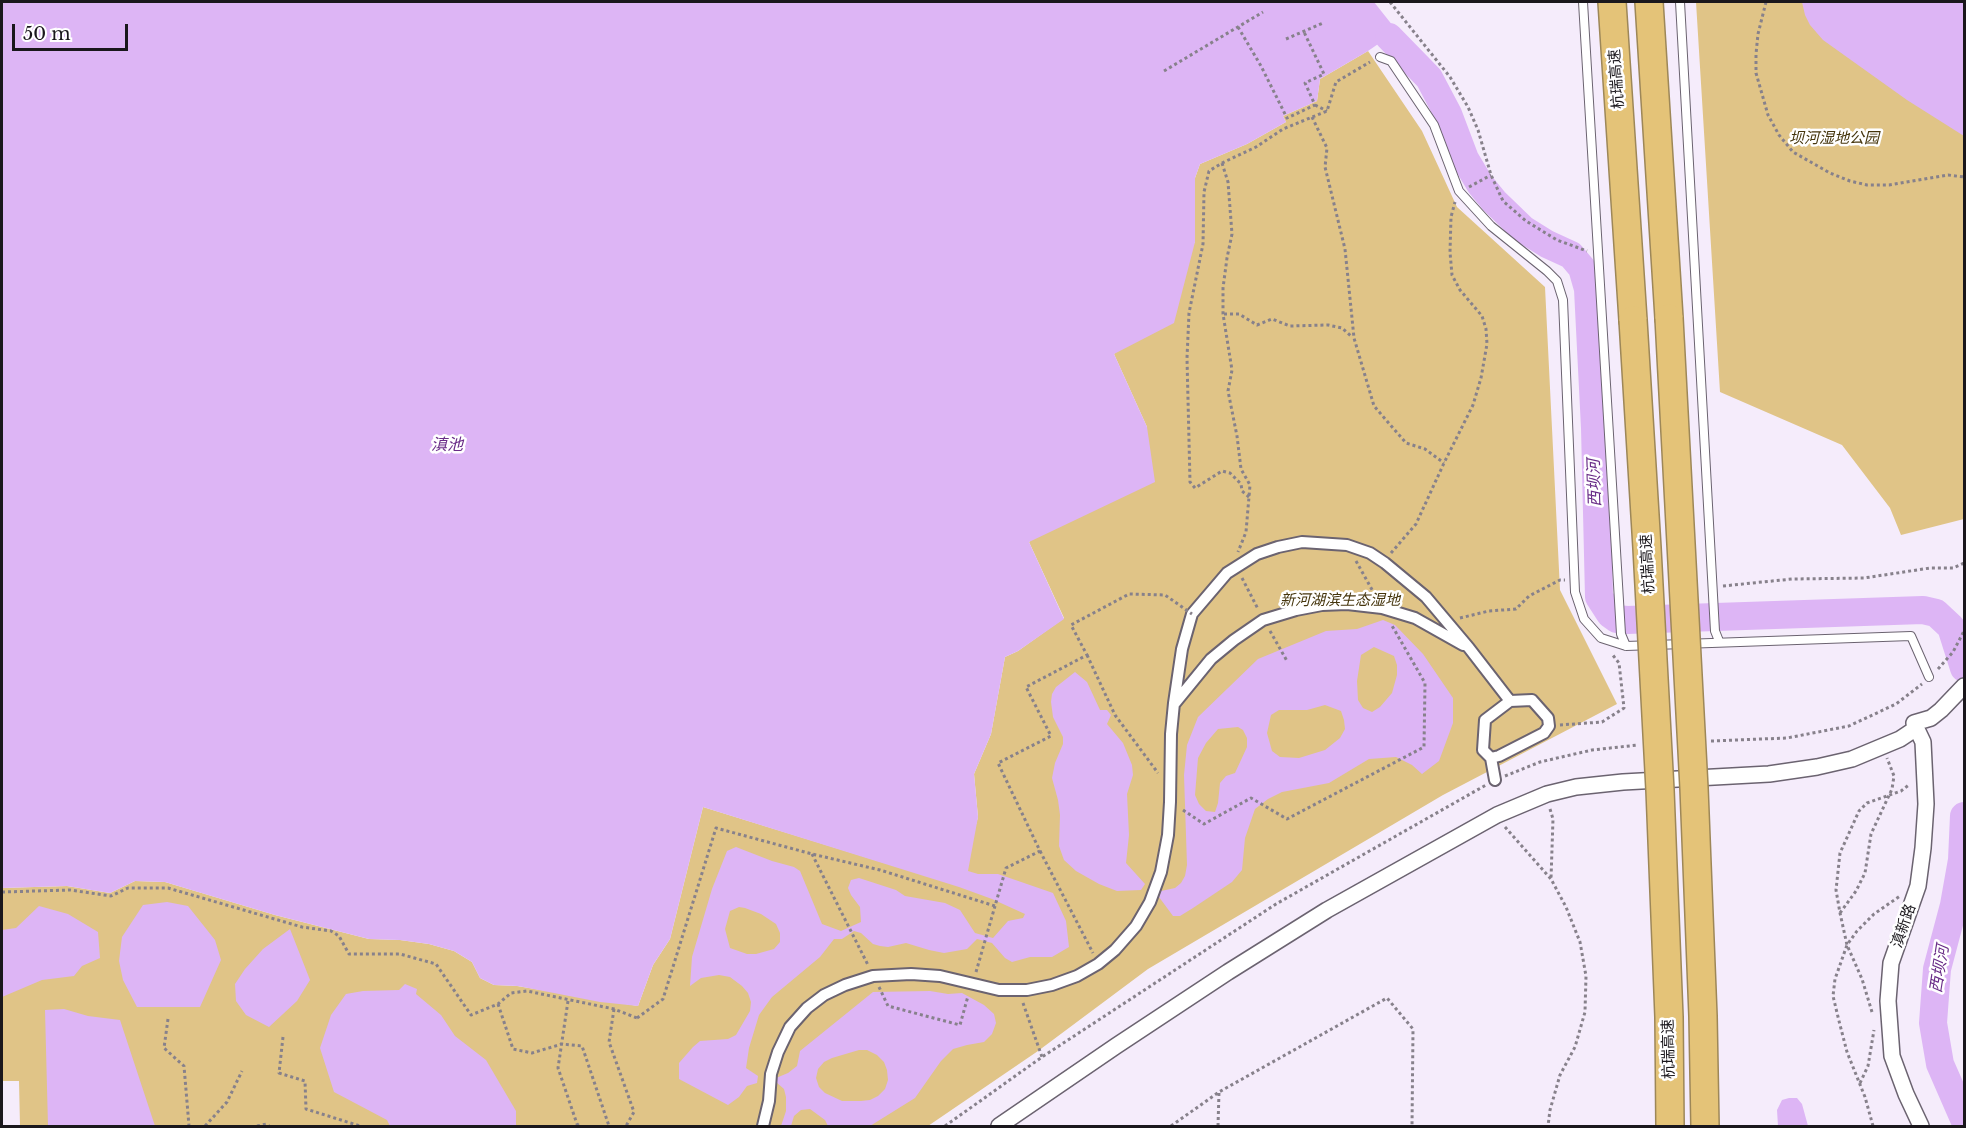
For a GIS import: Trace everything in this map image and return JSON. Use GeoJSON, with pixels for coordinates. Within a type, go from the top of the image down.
{"type":"FeatureCollection","features":[{"type":"Feature","properties":{"kind":"highway","name":"杭瑞高速"},"geometry":{"type":"LineString","coordinates":[[1612,2],[1660,790],[1668,995],[1670,1126]]}},
{"type":"Feature","properties":{"kind":"highway"},"geometry":{"type":"LineString","coordinates":[[1649,2],[1695,800],[1705,1126]]}},
{"type":"Feature","properties":{"kind":"street"},"geometry":{"type":"LineString","coordinates":[[763,1126],[769,1101],[771,1074],[778,1052],[790,1027],[807,1008],[824,995],[873,976],[911,974],[940,976],[999,990],[1019,990],[1052,985],[1077,976],[1098,964],[1115,950],[1136,926],[1150,902],[1161,872],[1168,835],[1171,734],[1188,611],[1227,573],[1233,561],[1302,542],[1347,545],[1370,553],[1426,597],[1510,701]]}},
{"type":"Feature","properties":{"kind":"street"},"geometry":{"type":"LineString","coordinates":[[1174,703],[1211,659],[1263,620],[1322,605],[1347,604],[1382,608],[1415,618],[1469,648]]}},
{"type":"Feature","properties":{"kind":"street"},"geometry":{"type":"LineString","coordinates":[[999,1126],[1307,922],[1497,815],[1546,794],[1576,787],[1623,782],[1769,774],[1852,759],[1900,739],[1915,729],[1914,723],[1931,718],[1965,686]]}},
{"type":"Feature","properties":{"kind":"street"},"geometry":{"type":"LineString","coordinates":[[1491,758],[1500,756],[1544,732],[1549,726],[1548,718],[1532,700],[1510,701],[1485,720],[1483,750],[1491,758],[1495,780]]}},
{"type":"Feature","properties":{"kind":"street","name":"滇新路"},"geometry":{"type":"LineString","coordinates":[[1914,723],[1923,742],[1926,804],[1923,849],[1918,886],[1891,963],[1888,1001],[1892,1056],[1921,1126]]}},
{"type":"Feature","properties":{"kind":"lane"},"geometry":{"type":"LineString","coordinates":[[1583,2],[1621,634],[1626,646]]}},
{"type":"Feature","properties":{"kind":"lane"},"geometry":{"type":"LineString","coordinates":[[1680,2],[1715,631],[1719,641]]}},
{"type":"Feature","properties":{"kind":"lane"},"geometry":{"type":"LineString","coordinates":[[1380,57],[1391,62],[1434,125],[1462,190],[1491,225],[1557,281],[1563,300],[1575,592],[1584,619],[1601,638],[1626,646],[1911,636],[1929,677]]}},
{"type":"Feature","properties":{"kind":"path"},"geometry":{"type":"LineString","coordinates":[[1390,2],[1450,77],[1468,107],[1478,130],[1491,175],[1503,201],[1526,221],[1557,240],[1583,250],[1599,253]]}},
{"type":"Feature","properties":{"kind":"path"},"geometry":{"type":"LineString","coordinates":[[1766,2],[1758,34],[1756,73],[1768,115],[1779,135],[1793,152],[1830,173],[1867,185],[1888,185],[1948,175],[1965,177]]}},
{"type":"Feature","properties":{"kind":"path"},"geometry":{"type":"LineString","coordinates":[[1164,71],[1263,12]]}},
{"type":"Feature","properties":{"kind":"path"},"geometry":{"type":"LineString","coordinates":[[1286,39],[1323,23]]}},
{"type":"Feature","properties":{"kind":"path"},"geometry":{"type":"LineString","coordinates":[[1238,27],[1287,118],[1316,105]]}},
{"type":"Feature","properties":{"kind":"path"},"geometry":{"type":"LineString","coordinates":[[1304,32],[1324,74],[1305,83],[1316,105],[1327,111]]}},
{"type":"Feature","properties":{"kind":"path"},"geometry":{"type":"LineString","coordinates":[[1327,111],[1336,82],[1380,57]]}},
{"type":"Feature","properties":{"kind":"path"},"geometry":{"type":"LineString","coordinates":[[1249,497],[1230,473],[1222,471],[1195,488],[1190,482],[1187,358],[1189,313],[1203,244],[1204,192],[1209,171],[1256,147],[1282,129],[1327,111]]}},
{"type":"Feature","properties":{"kind":"path"},"geometry":{"type":"LineString","coordinates":[[1312,117],[1327,148],[1325,167],[1345,249],[1354,338],[1374,406],[1406,443],[1425,449],[1444,463]]}},
{"type":"Feature","properties":{"kind":"path"},"geometry":{"type":"LineString","coordinates":[[1222,163],[1228,182],[1232,234],[1225,268],[1223,314],[1232,370],[1228,391],[1241,469],[1250,485],[1246,532],[1233,561]]}},
{"type":"Feature","properties":{"kind":"path"},"geometry":{"type":"LineString","coordinates":[[1385,563],[1416,524],[1473,405],[1481,378],[1487,344],[1486,329],[1482,316],[1460,290],[1452,275],[1451,217],[1462,190],[1491,175]]}},
{"type":"Feature","properties":{"kind":"path"},"geometry":{"type":"LineString","coordinates":[[1223,314],[1239,314],[1257,325],[1272,319],[1290,326],[1328,325],[1342,328],[1354,338]]}},
{"type":"Feature","properties":{"kind":"path"},"geometry":{"type":"LineString","coordinates":[[1170,802],[1204,824],[1251,798],[1287,819],[1424,747],[1425,683],[1347,545]]}},
{"type":"Feature","properties":{"kind":"path"},"geometry":{"type":"LineString","coordinates":[[1233,561],[1238,551],[1245,548]]}},
{"type":"Feature","properties":{"kind":"path"},"geometry":{"type":"LineString","coordinates":[[1233,561],[1287,661]]}},
{"type":"Feature","properties":{"kind":"path"},"geometry":{"type":"LineString","coordinates":[[1713,588],[1792,579],[1864,578],[1929,568],[1953,568],[1965,563]]}},
{"type":"Feature","properties":{"kind":"path"},"geometry":{"type":"LineString","coordinates":[[1464,626],[1458,619],[1489,611],[1516,609],[1529,596],[1560,580],[1575,580]]}},
{"type":"Feature","properties":{"kind":"path"},"geometry":{"type":"LineString","coordinates":[[1170,779],[1157,773],[1115,715],[1071,625],[1129,594],[1165,595],[1188,611]]}},
{"type":"Feature","properties":{"kind":"path"},"geometry":{"type":"LineString","coordinates":[[1181,618],[1188,611],[1189,601]]}},
{"type":"Feature","properties":{"kind":"path"},"geometry":{"type":"LineString","coordinates":[[1940,667],[1953,652],[1965,632]]}},
{"type":"Feature","properties":{"kind":"path"},"geometry":{"type":"LineString","coordinates":[[1549,726],[1602,722],[1624,708],[1619,663],[1601,638]]}},
{"type":"Feature","properties":{"kind":"path"},"geometry":{"type":"LineString","coordinates":[[1087,656],[1026,687],[1051,736],[998,763],[1093,954],[1102,948]]}},
{"type":"Feature","properties":{"kind":"path"},"geometry":{"type":"LineString","coordinates":[[1840,913],[1856,891],[1865,873],[1871,834],[1890,795],[1894,776],[1883,747]]}},
{"type":"Feature","properties":{"kind":"path"},"geometry":{"type":"LineString","coordinates":[[1873,1015],[1847,945],[1840,913],[1836,890],[1840,854],[1859,811],[1867,804],[1901,791],[1914,782]]}},
{"type":"Feature","properties":{"kind":"path"},"geometry":{"type":"LineString","coordinates":[[1546,794],[1553,819],[1551,879]]}},
{"type":"Feature","properties":{"kind":"path"},"geometry":{"type":"LineString","coordinates":[[1497,815],[1509,833],[1551,879],[1566,907],[1580,942],[1586,976],[1585,1012],[1575,1047],[1560,1075],[1548,1126]]}},
{"type":"Feature","properties":{"kind":"path"},"geometry":{"type":"LineString","coordinates":[[2,892],[70,890],[111,896],[128,888],[168,888],[303,927],[331,931],[339,936],[349,954],[400,954],[436,964],[471,1015],[498,1004],[511,993],[526,991],[614,1009],[637,1018],[663,999],[716,828],[880,870],[995,906]]}},
{"type":"Feature","properties":{"kind":"path"},"geometry":{"type":"LineString","coordinates":[[984,975],[975,973],[1006,868],[1040,851]]}},
{"type":"Feature","properties":{"kind":"path"},"geometry":{"type":"LineString","coordinates":[[812,854],[868,966],[859,969]]}},
{"type":"Feature","properties":{"kind":"path"},"geometry":{"type":"LineString","coordinates":[[1873,1126],[1860,1083],[1847,1052],[1833,996],[1835,979],[1847,945],[1874,914],[1894,899],[1918,886]]}},
{"type":"Feature","properties":{"kind":"path"},"geometry":{"type":"LineString","coordinates":[[873,976],[888,1005],[960,1025],[972,984]]}},
{"type":"Feature","properties":{"kind":"path"},"geometry":{"type":"LineString","coordinates":[[1019,990],[1042,1058]]}},
{"type":"Feature","properties":{"kind":"path"},"geometry":{"type":"LineString","coordinates":[[1172,1126],[1219,1092],[1387,998],[1413,1029],[1412,1126]]}},
{"type":"Feature","properties":{"kind":"path"},"geometry":{"type":"LineString","coordinates":[[568,1001],[558,1068],[577,1124],[580,1126]]}},
{"type":"Feature","properties":{"kind":"path"},"geometry":{"type":"LineString","coordinates":[[498,1004],[513,1049],[532,1053],[562,1044],[582,1046],[609,1126]]}},
{"type":"Feature","properties":{"kind":"path"},"geometry":{"type":"LineString","coordinates":[[614,1009],[609,1042],[634,1112],[626,1126]]}},
{"type":"Feature","properties":{"kind":"path"},"geometry":{"type":"LineString","coordinates":[[168,1019],[164,1048],[184,1066],[189,1126]]}},
{"type":"Feature","properties":{"kind":"path"},"geometry":{"type":"LineString","coordinates":[[1860,1083],[1868,1066],[1874,1026]]}},
{"type":"Feature","properties":{"kind":"path"},"geometry":{"type":"LineString","coordinates":[[283,1037],[279,1073],[305,1081],[306,1109],[360,1126]]}},
{"type":"Feature","properties":{"kind":"path"},"geometry":{"type":"LineString","coordinates":[[205,1126],[227,1102],[243,1071]]}},
{"type":"Feature","properties":{"kind":"path"},"geometry":{"type":"LineString","coordinates":[[1218,1126],[1219,1092]]}},
{"type":"Feature","properties":{"kind":"path"},"geometry":{"type":"LineString","coordinates":[[257,1126],[267,1124],[269,1126]]}},
{"type":"Feature","properties":{"kind":"green space","name":"坝河湿地公园"},"geometry":{"type":"Polygon","coordinates":[[[1696,2],[1964,2],[1964,519],[1901,535],[1890,508],[1842,445],[1720,392],[1696,2]]]}},
{"type":"Feature","properties":{"kind":"green space","name":"新河湖滨生态湿地"},"geometry":{"type":"Polygon","coordinates":[[[1368,51],[1422,131],[1457,207],[1545,287],[1560,590],[1617,704],[1443,795],[1148,969],[1038,1051],[928,1126],[20,1126],[19,1081],[2,1081],[2,888],[67,886],[110,893],[135,881],[165,882],[275,915],[369,939],[429,944],[454,951],[472,962],[480,978],[494,985],[517,986],[638,1006],[653,965],[670,939],[703,807],[959,886],[978,817],[974,774],[991,734],[1005,657],[1018,651],[1064,618],[1029,542],[1147,427],[1114,354],[1195,242],[1195,178],[1200,164],[1247,144],[1286,122],[1283,116],[1317,101],[1320,79],[1368,51]]]}},
{"type":"Feature","properties":{"kind":"water","name":"滇池"},"geometry":{"type":"Polygon","coordinates":[[[2,2],[1374,2],[1397,31],[1320,79],[1317,101],[1283,116],[1286,122],[1247,144],[1200,164],[1195,178],[1195,242],[1174,323],[1114,354],[1147,427],[1155,482],[1029,542],[1064,619],[1018,651],[1005,657],[991,734],[974,774],[978,817],[968,871],[978,874],[998,874],[1053,893],[1066,921],[1069,947],[1052,957],[1030,957],[1012,962],[1005,958],[992,943],[977,939],[967,949],[944,953],[906,943],[888,947],[880,946],[854,931],[842,939],[834,939],[820,957],[772,997],[759,1015],[749,1048],[746,1068],[758,1076],[757,1083],[747,1086],[739,1097],[728,1105],[679,1079],[679,1063],[693,1047],[700,1041],[728,1039],[736,1035],[750,1011],[751,1002],[748,993],[730,977],[719,975],[701,978],[690,986],[692,957],[712,889],[727,851],[736,847],[800,871],[822,924],[841,931],[861,922],[860,907],[848,888],[851,880],[859,878],[896,890],[905,896],[945,903],[960,910],[975,933],[993,938],[1008,921],[1023,918],[1025,914],[959,887],[703,807],[670,939],[653,965],[638,1006],[600,1002],[518,986],[494,985],[480,978],[472,962],[454,951],[429,944],[369,939],[275,915],[165,882],[135,881],[110,893],[67,886],[2,888],[2,2]],[[739,907],[730,911],[725,929],[730,948],[747,954],[774,949],[780,942],[780,933],[776,924],[761,914],[739,907]]]}},
{"type":"Feature","properties":{"kind":"water"},"geometry":{"type":"Polygon","coordinates":[[[1802,2],[1964,2],[1964,136],[1907,100],[1823,40],[1810,25],[1802,2]]]}},
{"type":"Feature","properties":{"kind":"water"},"geometry":{"type":"Polygon","coordinates":[[[1383,620],[1395,625],[1423,654],[1453,698],[1453,723],[1439,761],[1422,774],[1412,765],[1396,757],[1369,759],[1329,783],[1282,792],[1268,799],[1255,809],[1245,838],[1242,870],[1232,882],[1193,908],[1180,916],[1173,916],[1159,897],[1161,891],[1175,888],[1185,876],[1187,865],[1184,775],[1187,745],[1198,717],[1258,659],[1326,631],[1357,629],[1383,620]],[[1374,647],[1361,655],[1357,681],[1358,700],[1363,708],[1372,712],[1380,707],[1392,693],[1397,675],[1394,656],[1374,647]],[[1325,705],[1307,710],[1279,710],[1271,715],[1267,733],[1272,751],[1280,757],[1299,758],[1325,750],[1340,738],[1345,729],[1341,711],[1325,705]],[[1238,727],[1218,729],[1206,743],[1198,758],[1195,795],[1199,804],[1206,811],[1215,812],[1220,783],[1226,776],[1235,773],[1247,747],[1247,738],[1243,730],[1238,727]]]}},
{"type":"Feature","properties":{"kind":"water"},"geometry":{"type":"Polygon","coordinates":[[[1075,672],[1087,682],[1100,710],[1107,710],[1111,715],[1107,724],[1123,743],[1132,765],[1133,775],[1127,794],[1129,835],[1126,863],[1145,884],[1141,890],[1117,891],[1099,884],[1076,871],[1064,860],[1059,846],[1060,815],[1052,778],[1063,744],[1063,737],[1053,717],[1051,702],[1056,687],[1075,672]]]}},
{"type":"Feature","properties":{"kind":"water"},"geometry":{"type":"Polygon","coordinates":[[[167,902],[188,906],[215,940],[221,960],[200,1007],[137,1007],[123,980],[119,961],[122,937],[143,905],[167,902]]]}},
{"type":"Feature","properties":{"kind":"water"},"geometry":{"type":"Polygon","coordinates":[[[39,906],[68,914],[98,932],[100,958],[82,966],[74,976],[42,980],[2,997],[2,930],[16,928],[39,906]]]}},
{"type":"Feature","properties":{"kind":"water"},"geometry":{"type":"Polygon","coordinates":[[[290,929],[310,980],[297,1001],[269,1027],[246,1015],[236,1001],[235,984],[263,949],[290,929]]]}},
{"type":"Feature","properties":{"kind":"water"},"geometry":{"type":"Polygon","coordinates":[[[405,984],[417,989],[416,994],[441,1015],[455,1036],[486,1060],[516,1111],[516,1126],[390,1126],[387,1120],[334,1092],[320,1048],[331,1015],[346,994],[399,990],[405,984]]]}},
{"type":"Feature","properties":{"kind":"water"},"geometry":{"type":"Polygon","coordinates":[[[873,992],[962,993],[984,1005],[994,1014],[996,1023],[992,1034],[984,1042],[953,1049],[941,1061],[915,1098],[870,1126],[828,1126],[825,1120],[810,1109],[801,1110],[794,1116],[791,1126],[781,1126],[786,1111],[786,1097],[784,1089],[776,1082],[776,1078],[797,1066],[800,1051],[873,992]],[[859,1050],[824,1062],[818,1069],[816,1078],[819,1087],[825,1093],[842,1101],[870,1100],[878,1096],[885,1089],[888,1080],[887,1070],[884,1062],[877,1055],[867,1050],[859,1050]]]}},
{"type":"Feature","properties":{"kind":"water"},"geometry":{"type":"Polygon","coordinates":[[[64,1009],[88,1016],[120,1020],[155,1126],[48,1126],[45,1010],[64,1009]]]}},
{"type":"Feature","properties":{"kind":"water"},"geometry":{"type":"Polygon","coordinates":[[[1797,1098],[1802,1104],[1808,1126],[1778,1126],[1777,1110],[1782,1100],[1797,1098]]]}},
{"type":"Feature","properties":{"kind":"waterway","name":"西坝河"},"geometry":{"type":"LineString","coordinates":[[1389,37],[1429,78],[1448,114],[1465,159],[1480,184],[1494,201],[1523,229],[1571,255],[1582,268],[1588,289],[1595,428],[1599,597],[1610,614],[1617,619],[1627,620],[1923,610],[1936,613],[1951,627],[1964,668]]}},
{"type":"Feature","properties":{"kind":"waterway","name":"西坝河"},"geometry":{"type":"LineString","coordinates":[[1964,816],[1962,860],[1954,905],[1937,969],[1933,1023],[1940,1064],[1964,1119]]}}]}
